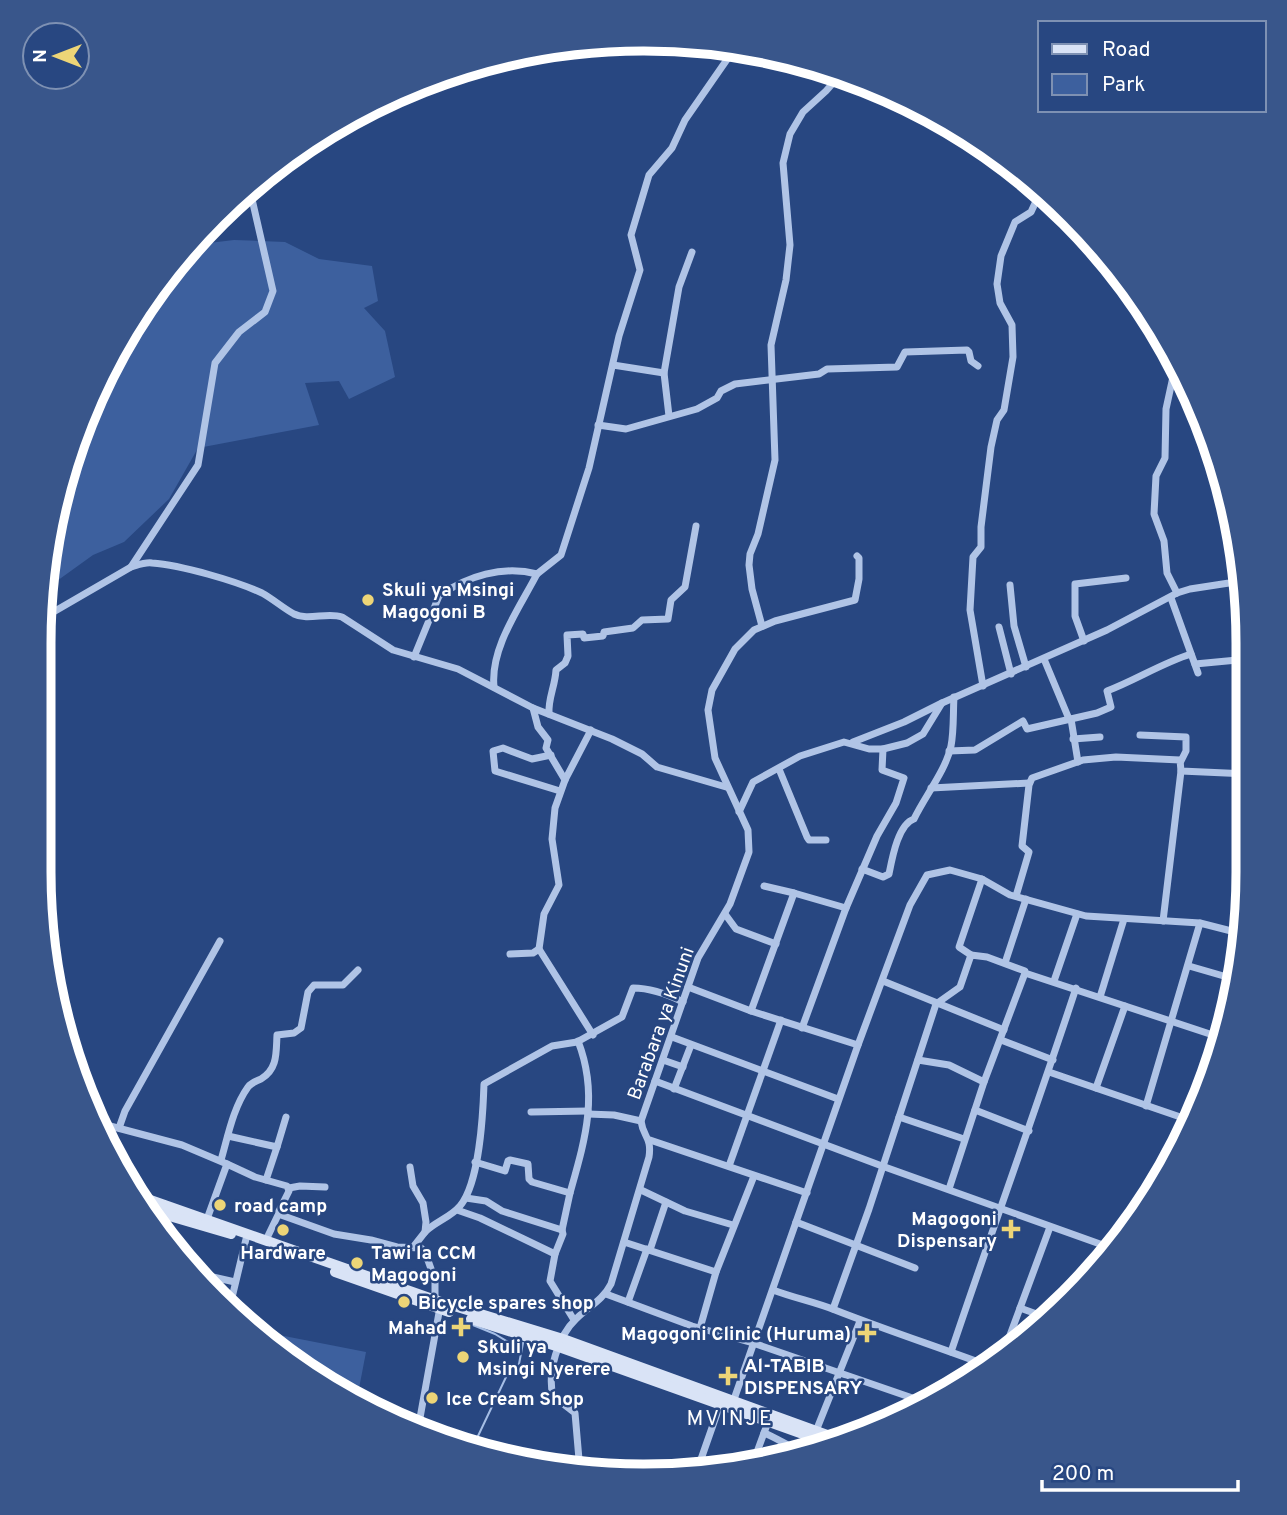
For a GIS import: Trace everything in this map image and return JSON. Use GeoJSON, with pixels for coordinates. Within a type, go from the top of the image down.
{"type":"FeatureCollection","features":[{"type":"Feature","properties":{"kind":"main road"},"geometry":{"type":"LineString","coordinates":[[150,1200],[439,1304]]}},
{"type":"Feature","properties":{"kind":"main road"},"geometry":{"type":"LineString","coordinates":[[160,1213],[561,1343],[815,1439]]}},
{"type":"Feature","properties":{"kind":"main road"},"geometry":{"type":"LineString","coordinates":[[728,1405],[827,1435]]}},
{"type":"Feature","properties":{"kind":"street"},"geometry":{"type":"LineString","coordinates":[[495,687],[493,673],[498,653],[537,573],[561,555],[589,468],[619,336],[640,270],[631,235],[649,175],[672,148],[685,120],[729,57]]}},
{"type":"Feature","properties":{"kind":"street"},"geometry":{"type":"LineString","coordinates":[[834,82],[803,112],[790,135],[783,163],[790,245],[786,280],[771,345],[775,460],[749,565],[762,626],[855,600],[859,579],[857,556]]}},
{"type":"Feature","properties":{"kind":"street"},"geometry":{"type":"LineString","coordinates":[[131,567],[198,465],[215,363],[239,332],[262,316],[270,303],[273,290],[252,199]]}},
{"type":"Feature","properties":{"kind":"street"},"geometry":{"type":"LineString","coordinates":[[983,686],[970,611],[973,557],[981,547],[991,447],[997,420],[1004,410],[1013,357],[1012,326],[1000,303],[997,284],[1001,256],[1016,222],[1031,212],[1036,200]]}},
{"type":"Feature","properties":{"kind":"street"},"geometry":{"type":"LineString","coordinates":[[669,416],[664,373],[679,287],[692,252]]}},
{"type":"Feature","properties":{"kind":"street"},"geometry":{"type":"LineString","coordinates":[[598,425],[626,429],[709,404],[718,398],[721,391],[735,384],[819,374],[827,369],[897,367],[905,352],[967,350],[970,352],[971,361],[978,366]]}},
{"type":"Feature","properties":{"kind":"street"},"geometry":{"type":"LineString","coordinates":[[613,365],[664,373]]}},
{"type":"Feature","properties":{"kind":"street"},"geometry":{"type":"LineString","coordinates":[[1173,377],[1166,409],[1165,458],[1156,476],[1154,514],[1164,541],[1167,573],[1198,673]]}},
{"type":"Feature","properties":{"kind":"street"},"geometry":{"type":"LineString","coordinates":[[549,714],[548,700],[554,690],[556,670],[565,663],[568,656],[567,635],[583,634],[584,638],[603,636],[604,632],[633,628],[642,620],[668,619],[671,600],[685,587],[696,526]]}},
{"type":"Feature","properties":{"kind":"street"},"geometry":{"type":"LineString","coordinates":[[52,613],[131,567],[150,562],[238,583],[294,614],[332,614],[342,617],[393,650],[458,669],[533,708],[591,730],[642,754],[657,767],[726,787]]}},
{"type":"Feature","properties":{"kind":"street"},"geometry":{"type":"LineString","coordinates":[[414,657],[439,596],[466,580],[494,571],[521,569],[537,573]]}},
{"type":"Feature","properties":{"kind":"street"},"geometry":{"type":"LineString","coordinates":[[1084,641],[1075,616],[1075,584],[1126,578]]}},
{"type":"Feature","properties":{"kind":"street"},"geometry":{"type":"LineString","coordinates":[[853,743],[1084,641],[1189,589],[1233,582]]}},
{"type":"Feature","properties":{"kind":"street"},"geometry":{"type":"LineString","coordinates":[[1010,585],[1014,626],[1026,667]]}},
{"type":"Feature","properties":{"kind":"street","name":"Barabara ya Kinuni"},"geometry":{"type":"LineString","coordinates":[[650,1140],[641,1121],[698,958],[725,914],[749,852],[748,830],[715,758],[709,732],[708,699],[735,649],[754,630],[762,626]]}},
{"type":"Feature","properties":{"kind":"street"},"geometry":{"type":"LineString","coordinates":[[999,627],[1011,674]]}},
{"type":"Feature","properties":{"kind":"street"},"geometry":{"type":"LineString","coordinates":[[949,751],[975,750],[1023,721],[1028,729],[1097,713],[1111,707],[1107,691],[1130,683],[1167,662],[1191,654]]}},
{"type":"Feature","properties":{"kind":"street"},"geometry":{"type":"LineString","coordinates":[[1044,659],[1070,719],[1079,762]]}},
{"type":"Feature","properties":{"kind":"street"},"geometry":{"type":"LineString","coordinates":[[1195,664],[1236,660]]}},
{"type":"Feature","properties":{"kind":"street"},"geometry":{"type":"LineString","coordinates":[[862,869],[883,877],[890,874],[901,833],[906,823],[914,820],[941,772],[949,751],[954,697]]}},
{"type":"Feature","properties":{"kind":"street"},"geometry":{"type":"LineString","coordinates":[[739,812],[753,782],[800,756],[844,741],[883,749],[906,743],[923,734],[942,703]]}},
{"type":"Feature","properties":{"kind":"street"},"geometry":{"type":"LineString","coordinates":[[533,708],[538,727],[548,740],[546,748],[565,780]]}},
{"type":"Feature","properties":{"kind":"street"},"geometry":{"type":"LineString","coordinates":[[591,730],[565,780],[555,808],[552,839],[559,885],[544,914],[539,949],[593,1035]]}},
{"type":"Feature","properties":{"kind":"street"},"geometry":{"type":"LineString","coordinates":[[1140,735],[1186,737],[1163,921]]}},
{"type":"Feature","properties":{"kind":"street"},"geometry":{"type":"LineString","coordinates":[[1073,739],[1100,737]]}},
{"type":"Feature","properties":{"kind":"street"},"geometry":{"type":"LineString","coordinates":[[551,755],[532,759],[503,748],[493,751],[492,754],[495,771],[560,791]]}},
{"type":"Feature","properties":{"kind":"street"},"geometry":{"type":"LineString","coordinates":[[802,1028],[846,908],[862,869],[896,803],[904,778],[882,770],[883,749]]}},
{"type":"Feature","properties":{"kind":"street"},"geometry":{"type":"LineString","coordinates":[[1016,896],[1029,852],[1022,845],[1029,783],[1032,778],[1079,762],[1116,757],[1181,761]]}},
{"type":"Feature","properties":{"kind":"street"},"geometry":{"type":"LineString","coordinates":[[779,769],[807,837],[809,840],[826,840]]}},
{"type":"Feature","properties":{"kind":"street"},"geometry":{"type":"LineString","coordinates":[[1181,771],[1236,773]]}},
{"type":"Feature","properties":{"kind":"street"},"geometry":{"type":"LineString","coordinates":[[931,788],[1029,783]]}},
{"type":"Feature","properties":{"kind":"street"},"geometry":{"type":"LineString","coordinates":[[700,1461],[728,1405],[753,1343],[838,1099],[910,905],[927,876],[950,870],[982,879],[1016,896],[1077,914],[1200,923],[1233,931]]}},
{"type":"Feature","properties":{"kind":"street"},"geometry":{"type":"LineString","coordinates":[[982,879],[959,947],[971,955],[976,954],[1005,963],[1025,971],[1026,974],[1076,988],[1213,1035]]}},
{"type":"Feature","properties":{"kind":"street"},"geometry":{"type":"LineString","coordinates":[[764,886],[846,908]]}},
{"type":"Feature","properties":{"kind":"street"},"geometry":{"type":"LineString","coordinates":[[751,1011],[794,893]]}},
{"type":"Feature","properties":{"kind":"street"},"geometry":{"type":"LineString","coordinates":[[1005,963],[1026,899]]}},
{"type":"Feature","properties":{"kind":"street"},"geometry":{"type":"LineString","coordinates":[[725,914],[736,929],[776,944]]}},
{"type":"Feature","properties":{"kind":"street"},"geometry":{"type":"LineString","coordinates":[[1054,981],[1077,914]]}},
{"type":"Feature","properties":{"kind":"street"},"geometry":{"type":"LineString","coordinates":[[1100,997],[1124,919]]}},
{"type":"Feature","properties":{"kind":"street"},"geometry":{"type":"LineString","coordinates":[[1146,1106],[1200,923]]}},
{"type":"Feature","properties":{"kind":"street"},"geometry":{"type":"LineString","coordinates":[[119,1128],[125,1111],[220,941]]}},
{"type":"Feature","properties":{"kind":"street"},"geometry":{"type":"LineString","coordinates":[[510,954],[533,953],[539,949]]}},
{"type":"Feature","properties":{"kind":"street"},"geometry":{"type":"LineString","coordinates":[[833,1309],[936,1004],[960,987],[971,955]]}},
{"type":"Feature","properties":{"kind":"street"},"geometry":{"type":"LineString","coordinates":[[1189,966],[1227,977]]}},
{"type":"Feature","properties":{"kind":"street"},"geometry":{"type":"LineString","coordinates":[[206,1219],[224,1162],[233,1118],[249,1085],[263,1078],[272,1069],[276,1057],[277,1035],[294,1033],[300,1028],[308,992],[314,985],[343,985],[358,970]]}},
{"type":"Feature","properties":{"kind":"street"},"geometry":{"type":"LineString","coordinates":[[949,1189],[984,1082],[1026,974]]}},
{"type":"Feature","properties":{"kind":"street"},"geometry":{"type":"LineString","coordinates":[[883,981],[1004,1030]]}},
{"type":"Feature","properties":{"kind":"street"},"geometry":{"type":"LineString","coordinates":[[688,987],[751,1011],[858,1045]]}},
{"type":"Feature","properties":{"kind":"street"},"geometry":{"type":"LineString","coordinates":[[414,1246],[435,1222],[457,1210],[466,1198],[482,1131],[484,1084],[530,1061],[552,1046],[593,1035],[622,1017],[633,988],[644,988],[683,1002]]}},
{"type":"Feature","properties":{"kind":"street"},"geometry":{"type":"LineString","coordinates":[[951,1352],[1076,988]]}},
{"type":"Feature","properties":{"kind":"street"},"geometry":{"type":"LineString","coordinates":[[1096,1088],[1125,1006]]}},
{"type":"Feature","properties":{"kind":"street"},"geometry":{"type":"LineString","coordinates":[[729,1166],[781,1020]]}},
{"type":"Feature","properties":{"kind":"street"},"geometry":{"type":"LineString","coordinates":[[672,1037],[838,1099]]}},
{"type":"Feature","properties":{"kind":"street"},"geometry":{"type":"LineString","coordinates":[[1000,1040],[1053,1060]]}},
{"type":"Feature","properties":{"kind":"street"},"geometry":{"type":"LineString","coordinates":[[574,1320],[551,1281],[555,1254],[563,1234],[570,1193],[587,1133],[589,1073],[578,1041]]}},
{"type":"Feature","properties":{"kind":"street"},"geometry":{"type":"LineString","coordinates":[[674,1089],[691,1045]]}},
{"type":"Feature","properties":{"kind":"street"},"geometry":{"type":"LineString","coordinates":[[663,1060],[683,1067]]}},
{"type":"Feature","properties":{"kind":"street"},"geometry":{"type":"LineString","coordinates":[[919,1060],[949,1065],[984,1082]]}},
{"type":"Feature","properties":{"kind":"street"},"geometry":{"type":"LineString","coordinates":[[1049,1072],[1182,1118]]}},
{"type":"Feature","properties":{"kind":"street"},"geometry":{"type":"LineString","coordinates":[[655,1081],[1103,1246]]}},
{"type":"Feature","properties":{"kind":"street"},"geometry":{"type":"LineString","coordinates":[[975,1110],[1029,1130]]}},
{"type":"Feature","properties":{"kind":"street"},"geometry":{"type":"LineString","coordinates":[[531,1112],[588,1112],[641,1121]]}},
{"type":"Feature","properties":{"kind":"street"},"geometry":{"type":"LineString","coordinates":[[267,1180],[286,1117]]}},
{"type":"Feature","properties":{"kind":"street"},"geometry":{"type":"LineString","coordinates":[[899,1117],[964,1139]]}},
{"type":"Feature","properties":{"kind":"street"},"geometry":{"type":"LineString","coordinates":[[108,1125],[182,1145],[289,1188],[325,1187]]}},
{"type":"Feature","properties":{"kind":"street"},"geometry":{"type":"LineString","coordinates":[[228,1136],[277,1147]]}},
{"type":"Feature","properties":{"kind":"street"},"geometry":{"type":"LineString","coordinates":[[579,1460],[575,1413],[553,1396],[552,1368],[561,1343],[574,1320],[606,1294],[641,1190],[650,1140],[807,1193]]}},
{"type":"Feature","properties":{"kind":"street"},"geometry":{"type":"LineString","coordinates":[[475,1162],[505,1171],[510,1160],[528,1164],[531,1182],[570,1193]]}},
{"type":"Feature","properties":{"kind":"street"},"geometry":{"type":"LineString","coordinates":[[410,1167],[413,1186],[423,1203],[425,1232]]}},
{"type":"Feature","properties":{"kind":"street"},"geometry":{"type":"LineString","coordinates":[[700,1328],[716,1272],[754,1176]]}},
{"type":"Feature","properties":{"kind":"street"},"geometry":{"type":"LineString","coordinates":[[267,1240],[289,1188]]}},
{"type":"Feature","properties":{"kind":"street"},"geometry":{"type":"LineString","coordinates":[[641,1190],[697,1215],[733,1225]]}},
{"type":"Feature","properties":{"kind":"street"},"geometry":{"type":"LineString","coordinates":[[466,1198],[486,1201],[502,1211],[562,1230]]}},
{"type":"Feature","properties":{"kind":"street"},"geometry":{"type":"LineString","coordinates":[[628,1302],[666,1202]]}},
{"type":"Feature","properties":{"kind":"street"},"geometry":{"type":"LineString","coordinates":[[457,1210],[480,1218],[555,1254]]}},
{"type":"Feature","properties":{"kind":"street"},"geometry":{"type":"LineString","coordinates":[[279,1213],[334,1234],[397,1247],[414,1246],[425,1252],[435,1280],[439,1304],[420,1420]]}},
{"type":"Feature","properties":{"kind":"street"},"geometry":{"type":"LineString","coordinates":[[796,1222],[915,1268]]}},
{"type":"Feature","properties":{"kind":"street"},"geometry":{"type":"LineString","coordinates":[[1009,1338],[1050,1227]]}},
{"type":"Feature","properties":{"kind":"street"},"geometry":{"type":"LineString","coordinates":[[232,1298],[246,1239]]}},
{"type":"Feature","properties":{"kind":"street"},"geometry":{"type":"LineString","coordinates":[[624,1242],[716,1272]]}},
{"type":"Feature","properties":{"kind":"street"},"geometry":{"type":"LineString","coordinates":[[211,1277],[235,1282]]}},
{"type":"Feature","properties":{"kind":"street"},"geometry":{"type":"LineString","coordinates":[[773,1290],[977,1361]]}},
{"type":"Feature","properties":{"kind":"street"},"geometry":{"type":"LineString","coordinates":[[606,1294],[914,1399]]}},
{"type":"Feature","properties":{"kind":"street"},"geometry":{"type":"LineString","coordinates":[[1020,1308],[1037,1314]]}},
{"type":"Feature","properties":{"kind":"street"},"geometry":{"type":"LineString","coordinates":[[816,1431],[860,1321]]}},
{"type":"Feature","properties":{"kind":"street"},"geometry":{"type":"LineString","coordinates":[[757,1453],[768,1422]]}},
{"type":"Feature","properties":{"kind":"street"},"geometry":{"type":"LineString","coordinates":[[764,1433],[780,1439],[789,1446]]}},
{"type":"Feature","properties":{"kind":"green space"},"geometry":{"type":"Polygon","coordinates":[[[234,240],[285,242],[319,259],[372,266],[378,301],[364,308],[385,331],[395,377],[349,399],[339,381],[305,383],[319,425],[198,448],[169,499],[124,542],[93,555],[54,583],[62,528],[71,490],[82,453],[112,381],[151,314],[207,243],[234,240]]]}},
{"type":"Feature","properties":{"kind":"green space"},"geometry":{"type":"Polygon","coordinates":[[[274,1334],[366,1352],[359,1391],[314,1364],[274,1334]]]}},
{"type":"Feature","properties":{"kind":"waterway"},"geometry":{"type":"LineString","coordinates":[[463,1321],[495,1334],[521,1350]]}},
{"type":"Feature","properties":{"kind":"waterway"},"geometry":{"type":"LineString","coordinates":[[475,1440],[507,1375],[519,1364],[523,1343]]}},
{"type":"Feature","properties":{"kind":"place","name":"Skuli ya Msingi Magogoni B"},"geometry":{"type":"Point","coordinates":[368,600]}},
{"type":"Feature","properties":{"kind":"place","name":"road camp"},"geometry":{"type":"Point","coordinates":[220,1205]}},
{"type":"Feature","properties":{"kind":"place","name":"Magogoni Dispensary"},"geometry":{"type":"Point","coordinates":[1011,1229]}},
{"type":"Feature","properties":{"kind":"place","name":"Hardware"},"geometry":{"type":"Point","coordinates":[283,1230]}},
{"type":"Feature","properties":{"kind":"place","name":"Tawi la CCM Magogoni"},"geometry":{"type":"Point","coordinates":[357,1263]}},
{"type":"Feature","properties":{"kind":"place","name":"Bicycle spares shop"},"geometry":{"type":"Point","coordinates":[404,1302]}},
{"type":"Feature","properties":{"kind":"place","name":"Mahad"},"geometry":{"type":"Point","coordinates":[461,1327]}},
{"type":"Feature","properties":{"kind":"place","name":"Magogoni Clinic (Huruma)"},"geometry":{"type":"Point","coordinates":[867,1333]}},
{"type":"Feature","properties":{"kind":"place","name":"Skuli ya Msingi Nyerere"},"geometry":{"type":"Point","coordinates":[463,1357]}},
{"type":"Feature","properties":{"kind":"place","name":"Al-TABIB DISPENSARY"},"geometry":{"type":"Point","coordinates":[728,1376]}},
{"type":"Feature","properties":{"kind":"place","name":"Ice Cream Shop"},"geometry":{"type":"Point","coordinates":[432,1398]}},
{"type":"Feature","properties":{"kind":"district","name":"MVINJE"},"geometry":{"type":"Point","coordinates":[730,1418]}}]}
